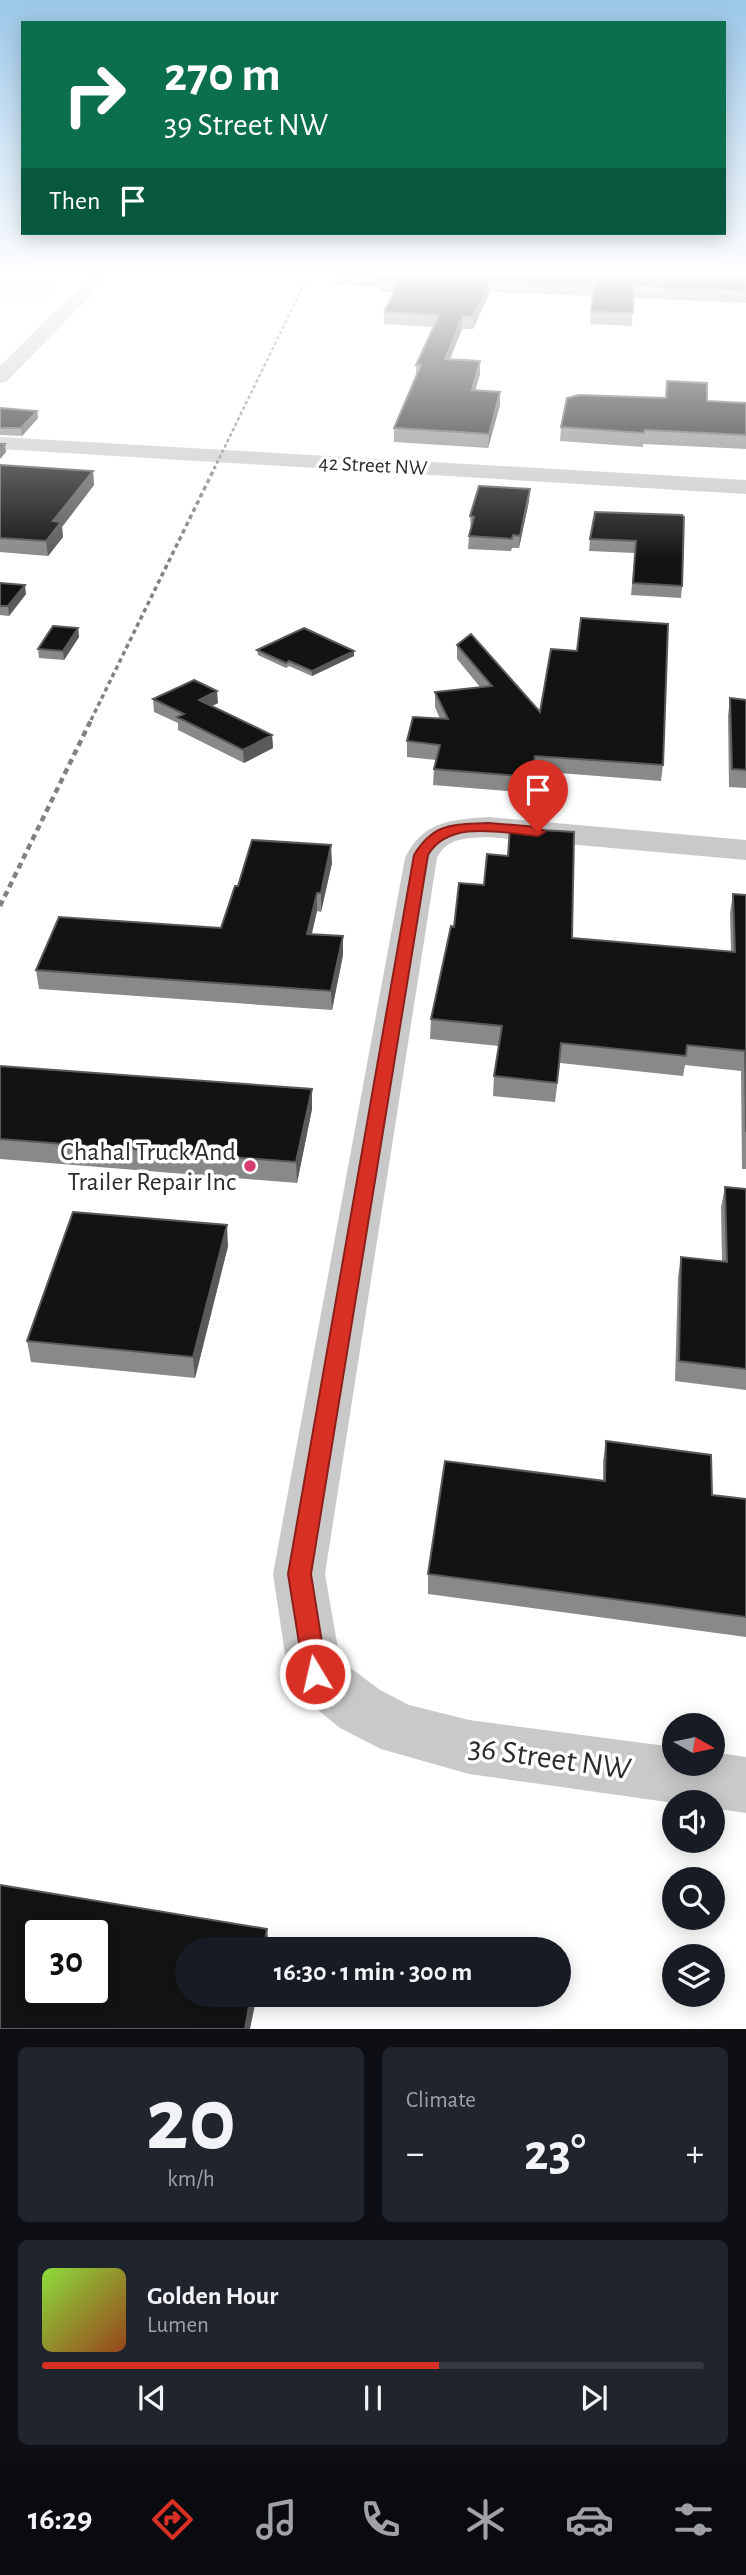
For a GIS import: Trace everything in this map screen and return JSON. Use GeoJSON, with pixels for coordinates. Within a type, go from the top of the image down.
{"type":"FeatureCollection","features":[{"type":"Feature","properties":{"kind":"street","name":"42 Street NW"},"geometry":{"type":"LineString","coordinates":[[0,443],[746,486]]}},
{"type":"Feature","properties":{"kind":"street"},"geometry":{"type":"LineString","coordinates":[[430,839],[453,829],[488,827],[746,850]]}},
{"type":"Feature","properties":{"kind":"street","name":"36 Street NW"},"geometry":{"type":"LineString","coordinates":[[430,839],[421,858],[299,1574],[315,1674],[360,1709],[401,1730],[470,1747],[746,1785]]}},
{"type":"Feature","properties":{"kind":"building"},"geometry":{"type":"Polygon","coordinates":[[[419,371],[477,371],[472,390],[500,392],[489,434],[394,428],[419,371]]]}},
{"type":"Feature","properties":{"kind":"building"},"geometry":{"type":"Polygon","coordinates":[[[667,381],[707,383],[707,401],[746,403],[746,435],[645,430],[644,433],[561,427],[567,398],[579,395],[666,398],[667,381]]]}},
{"type":"Feature","properties":{"kind":"building"},"geometry":{"type":"Polygon","coordinates":[[[0,408],[37,411],[21,428],[0,428],[0,408]]]}},
{"type":"Feature","properties":{"kind":"building"},"geometry":{"type":"Polygon","coordinates":[[[0,465],[93,471],[53,521],[61,522],[46,541],[0,538],[0,465]]]}},
{"type":"Feature","properties":{"kind":"building"},"geometry":{"type":"Polygon","coordinates":[[[479,486],[530,489],[520,536],[513,535],[512,539],[469,536],[474,517],[470,516],[479,486]]]}},
{"type":"Feature","properties":{"kind":"building"},"geometry":{"type":"Polygon","coordinates":[[[595,512],[682,515],[682,586],[633,583],[636,541],[590,539],[595,512]]]}},
{"type":"Feature","properties":{"kind":"building"},"geometry":{"type":"Polygon","coordinates":[[[0,583],[25,585],[8,606],[0,606],[0,583]]]}},
{"type":"Feature","properties":{"kind":"building"},"geometry":{"type":"Polygon","coordinates":[[[581,618],[668,624],[663,765],[535,756],[531,777],[434,769],[440,745],[407,741],[413,717],[448,719],[435,692],[492,686],[457,645],[471,634],[540,712],[551,649],[577,651],[581,618]]]}},
{"type":"Feature","properties":{"kind":"building"},"geometry":{"type":"Polygon","coordinates":[[[53,626],[78,628],[63,651],[38,649],[53,626]]]}},
{"type":"Feature","properties":{"kind":"building"},"geometry":{"type":"Polygon","coordinates":[[[304,628],[354,651],[312,671],[257,650],[304,628]]]}},
{"type":"Feature","properties":{"kind":"building"},"geometry":{"type":"Polygon","coordinates":[[[194,680],[217,691],[199,700],[272,735],[243,750],[177,717],[184,714],[153,699],[194,680]]]}},
{"type":"Feature","properties":{"kind":"building"},"geometry":{"type":"Polygon","coordinates":[[[730,698],[746,700],[746,770],[732,769],[730,698]]]}},
{"type":"Feature","properties":{"kind":"building"},"geometry":{"type":"Polygon","coordinates":[[[510,828],[574,832],[572,938],[735,952],[733,894],[746,895],[746,1132],[745,1051],[687,1045],[686,1056],[561,1043],[557,1083],[494,1076],[502,1026],[431,1019],[451,926],[454,927],[459,883],[484,885],[487,854],[508,856],[510,828]]]}},
{"type":"Feature","properties":{"kind":"building"},"geometry":{"type":"Polygon","coordinates":[[[252,840],[331,845],[321,893],[317,893],[307,934],[343,936],[331,991],[36,970],[59,917],[221,928],[252,840]]]}},
{"type":"Feature","properties":{"kind":"building"},"geometry":{"type":"Polygon","coordinates":[[[0,1066],[312,1089],[296,1162],[0,1139],[0,1066]]]}},
{"type":"Feature","properties":{"kind":"building"},"geometry":{"type":"Polygon","coordinates":[[[725,1187],[746,1189],[746,1369],[679,1361],[681,1257],[727,1262],[725,1187]]]}},
{"type":"Feature","properties":{"kind":"building"},"geometry":{"type":"Polygon","coordinates":[[[73,1212],[227,1225],[193,1357],[27,1341],[73,1212]]]}},
{"type":"Feature","properties":{"kind":"building"},"geometry":{"type":"Polygon","coordinates":[[[606,1441],[711,1455],[712,1495],[746,1499],[746,1617],[428,1574],[445,1461],[605,1481],[606,1441]]]}},
{"type":"Feature","properties":{"kind":"building"},"geometry":{"type":"Polygon","coordinates":[[[0,1885],[267,1929],[265,1937],[175,1937],[175,2007],[249,2007],[245,2029],[0,2029],[0,1885]]]}},
{"type":"Feature","properties":{"kind":"railway"},"geometry":{"type":"LineString","coordinates":[[214,469],[262,371]]}},
{"type":"Feature","properties":{"kind":"railway"},"geometry":{"type":"LineString","coordinates":[[91,720],[215,467]]}},
{"type":"Feature","properties":{"kind":"railway"},"geometry":{"type":"LineString","coordinates":[[0,906],[92,718]]}},
{"type":"Feature","properties":{"kind":"place","name":"Chahal Truck And Trailer Repair Inc"},"geometry":{"type":"Point","coordinates":[250,1166]}},
{"type":"Feature","properties":{"kind":"route"},"geometry":{"type":"LineString","coordinates":[[315,1674],[299,1574],[421,855],[430,839],[453,829],[488,827],[538,832]]}}]}
